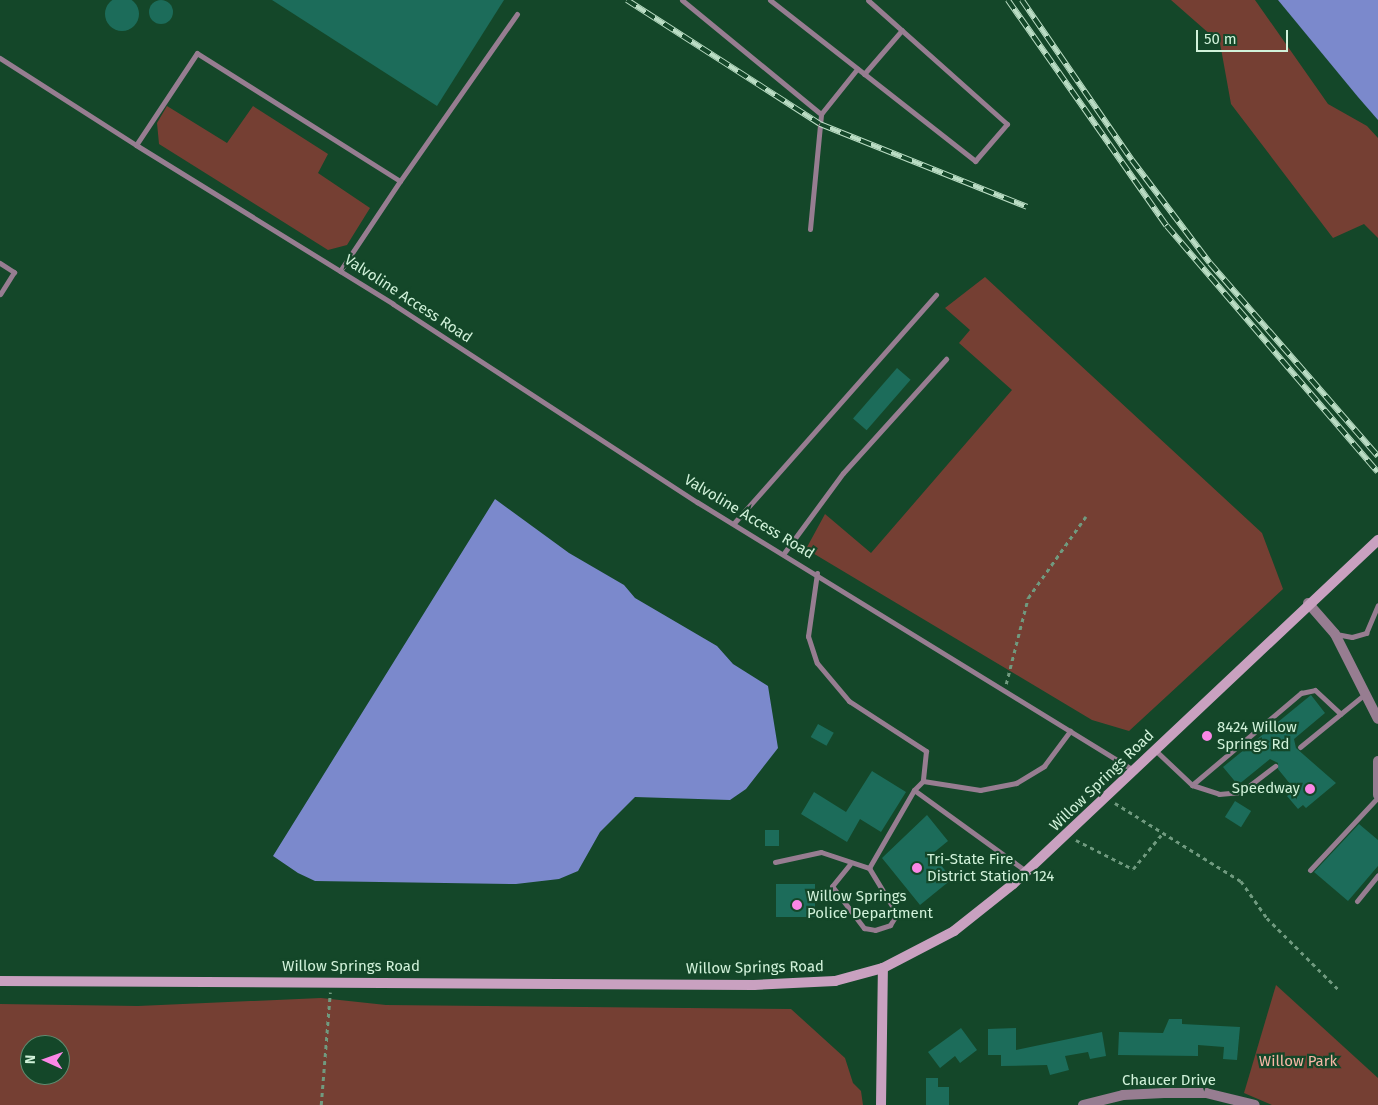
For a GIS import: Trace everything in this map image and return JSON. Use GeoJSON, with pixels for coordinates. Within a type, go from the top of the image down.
{"type":"FeatureCollection","features":[{"type":"Feature","properties":{"kind":"main road","name":"Willow Springs Road"},"geometry":{"type":"LineString","coordinates":[[0,981],[795,984],[835,981],[882,968],[954,931],[1026,872],[1107,799],[1155,750],[1308,603],[1378,540]]}},
{"type":"Feature","properties":{"kind":"main road"},"geometry":{"type":"LineString","coordinates":[[881,1105],[882,968]]}},
{"type":"Feature","properties":{"kind":"street"},"geometry":{"type":"LineString","coordinates":[[1308,603],[1335,634],[1378,720]]}},
{"type":"Feature","properties":{"kind":"street"},"geometry":{"type":"LineString","coordinates":[[1378,761],[1378,796]]}},
{"type":"Feature","properties":{"kind":"street","name":"Chaucer Drive"},"geometry":{"type":"LineString","coordinates":[[1082,1105],[1123,1094],[1164,1093],[1206,1093],[1255,1105]]}},
{"type":"Feature","properties":{"kind":"lane"},"geometry":{"type":"LineString","coordinates":[[682,0],[821,114]]}},
{"type":"Feature","properties":{"kind":"lane"},"geometry":{"type":"LineString","coordinates":[[770,0],[975,161],[1007,124],[868,0]]}},
{"type":"Feature","properties":{"kind":"lane"},"geometry":{"type":"LineString","coordinates":[[340,271],[400,181],[517,14]]}},
{"type":"Feature","properties":{"kind":"lane"},"geometry":{"type":"LineString","coordinates":[[864,74],[902,30]]}},
{"type":"Feature","properties":{"kind":"lane"},"geometry":{"type":"LineString","coordinates":[[136,145],[197,53],[400,181]]}},
{"type":"Feature","properties":{"kind":"lane","name":"Valvoline Access Road"},"geometry":{"type":"LineString","coordinates":[[0,58],[136,145],[340,271],[734,524],[817,573],[1135,771]]}},
{"type":"Feature","properties":{"kind":"lane"},"geometry":{"type":"LineString","coordinates":[[810,229],[821,114],[857,69]]}},
{"type":"Feature","properties":{"kind":"lane"},"geometry":{"type":"LineString","coordinates":[[0,263],[14,272],[0,294]]}},
{"type":"Feature","properties":{"kind":"lane"},"geometry":{"type":"LineString","coordinates":[[734,524],[936,295]]}},
{"type":"Feature","properties":{"kind":"lane"},"geometry":{"type":"LineString","coordinates":[[784,553],[842,473],[946,359]]}},
{"type":"Feature","properties":{"kind":"lane"},"geometry":{"type":"LineString","coordinates":[[817,573],[808,636],[818,663],[849,701],[926,751],[922,781],[914,790],[869,868]]}},
{"type":"Feature","properties":{"kind":"lane"},"geometry":{"type":"LineString","coordinates":[[1335,634],[1352,637],[1366,634],[1378,605]]}},
{"type":"Feature","properties":{"kind":"lane"},"geometry":{"type":"LineString","coordinates":[[1192,785],[1301,693],[1315,690],[1341,714]]}},
{"type":"Feature","properties":{"kind":"lane"},"geometry":{"type":"LineString","coordinates":[[1300,746],[1365,694]]}},
{"type":"Feature","properties":{"kind":"lane"},"geometry":{"type":"LineString","coordinates":[[922,781],[980,790],[1016,783],[1044,766],[1070,731]]}},
{"type":"Feature","properties":{"kind":"lane"},"geometry":{"type":"LineString","coordinates":[[1155,750],[1192,785],[1219,794],[1240,792],[1275,766]]}},
{"type":"Feature","properties":{"kind":"lane"},"geometry":{"type":"LineString","coordinates":[[914,790],[1026,872]]}},
{"type":"Feature","properties":{"kind":"lane"},"geometry":{"type":"LineString","coordinates":[[1310,870],[1378,796]]}},
{"type":"Feature","properties":{"kind":"lane"},"geometry":{"type":"LineString","coordinates":[[775,862],[821,852],[850,864],[869,868],[897,914],[890,925],[875,930],[864,928],[832,886],[850,864]]}},
{"type":"Feature","properties":{"kind":"lane"},"geometry":{"type":"LineString","coordinates":[[1357,901],[1378,875]]}},
{"type":"Feature","properties":{"kind":"path"},"geometry":{"type":"LineString","coordinates":[[1004,690],[1018,652],[1028,598],[1086,516]]}},
{"type":"Feature","properties":{"kind":"path"},"geometry":{"type":"LineString","coordinates":[[1107,799],[1241,881],[1267,918],[1339,990]]}},
{"type":"Feature","properties":{"kind":"path"},"geometry":{"type":"LineString","coordinates":[[1068,835],[1133,869],[1162,834]]}},
{"type":"Feature","properties":{"kind":"path"},"geometry":{"type":"LineString","coordinates":[[321,1105],[330,982]]}},
{"type":"Feature","properties":{"kind":"green space"},"geometry":{"type":"Polygon","coordinates":[[[1171,0],[1255,0],[1328,104],[1367,126],[1378,138],[1378,238],[1364,224],[1333,238],[1231,104],[1220,43],[1171,0]]]}},
{"type":"Feature","properties":{"kind":"green space"},"geometry":{"type":"Polygon","coordinates":[[[167,106],[227,143],[253,106],[328,154],[318,173],[370,208],[347,245],[328,250],[159,144],[157,123],[167,106]]]}},
{"type":"Feature","properties":{"kind":"green space"},"geometry":{"type":"Polygon","coordinates":[[[985,277],[1262,533],[1283,589],[1129,731],[1092,720],[806,549],[825,514],[871,553],[1012,390],[959,343],[970,330],[945,308],[985,277]]]}},
{"type":"Feature","properties":{"kind":"green space","name":"Willow Park"},"geometry":{"type":"Polygon","coordinates":[[[1276,985],[1378,1078],[1378,1105],[1272,1105],[1244,1093],[1276,985]]]}},
{"type":"Feature","properties":{"kind":"green space"},"geometry":{"type":"Polygon","coordinates":[[[321,998],[386,1005],[791,1009],[845,1058],[853,1083],[861,1091],[863,1105],[0,1105],[0,1004],[138,1006],[321,998]]]}},
{"type":"Feature","properties":{"kind":"water"},"geometry":{"type":"Polygon","coordinates":[[[1278,0],[1378,0],[1378,120],[1358,97],[1278,0]]]}},
{"type":"Feature","properties":{"kind":"water"},"geometry":{"type":"Polygon","coordinates":[[[495,499],[569,553],[624,585],[635,598],[717,646],[733,664],[768,686],[778,748],[746,789],[730,800],[635,797],[600,832],[578,871],[559,879],[516,884],[315,881],[298,873],[273,856],[495,499]]]}},
{"type":"Feature","properties":{"kind":"building"},"geometry":{"type":"Polygon","coordinates":[[[122,-3],[134,2],[139,14],[134,26],[122,31],[110,26],[105,14],[110,2],[122,-3]]]}},
{"type":"Feature","properties":{"kind":"building"},"geometry":{"type":"Polygon","coordinates":[[[161,0],[169,4],[173,12],[169,20],[161,24],[153,20],[149,12],[153,4],[161,0]]]}},
{"type":"Feature","properties":{"kind":"building"},"geometry":{"type":"Polygon","coordinates":[[[272,0],[504,0],[437,106],[272,0]]]}},
{"type":"Feature","properties":{"kind":"building"},"geometry":{"type":"Polygon","coordinates":[[[897,368],[911,380],[867,430],[853,419],[897,368]]]}},
{"type":"Feature","properties":{"kind":"building","name":"Speedway"},"geometry":{"type":"Polygon","coordinates":[[[1311,695],[1325,713],[1294,739],[1296,748],[1336,783],[1306,808],[1303,805],[1298,809],[1287,796],[1295,790],[1278,769],[1278,763],[1270,759],[1238,785],[1223,767],[1311,695]]]}},
{"type":"Feature","properties":{"kind":"building"},"geometry":{"type":"Polygon","coordinates":[[[818,724],[834,733],[826,746],[811,737],[818,724]]]}},
{"type":"Feature","properties":{"kind":"building"},"geometry":{"type":"Polygon","coordinates":[[[872,771],[906,792],[881,832],[860,819],[847,842],[801,814],[814,792],[846,812],[872,771]]]}},
{"type":"Feature","properties":{"kind":"building"},"geometry":{"type":"Polygon","coordinates":[[[1235,801],[1251,811],[1241,827],[1225,817],[1235,801]]]}},
{"type":"Feature","properties":{"kind":"building","name":"Tri-State Fire District Station 124"},"geometry":{"type":"Polygon","coordinates":[[[927,815],[948,841],[932,854],[952,879],[920,905],[882,858],[927,815]]]}},
{"type":"Feature","properties":{"kind":"building"},"geometry":{"type":"Polygon","coordinates":[[[1359,824],[1378,840],[1378,866],[1348,901],[1314,872],[1359,824]]]}},
{"type":"Feature","properties":{"kind":"building"},"geometry":{"type":"Polygon","coordinates":[[[765,830],[779,830],[779,846],[765,846],[765,830]]]}},
{"type":"Feature","properties":{"kind":"building","name":"Willow Springs Police Department"},"geometry":{"type":"Polygon","coordinates":[[[776,884],[815,884],[815,917],[776,917],[776,884]]]}},
{"type":"Feature","properties":{"kind":"building"},"geometry":{"type":"Polygon","coordinates":[[[1169,1019],[1182,1019],[1182,1024],[1240,1027],[1237,1060],[1223,1059],[1224,1047],[1198,1045],[1198,1056],[1118,1055],[1119,1032],[1163,1033],[1169,1019]]]}},
{"type":"Feature","properties":{"kind":"building"},"geometry":{"type":"Polygon","coordinates":[[[961,1028],[977,1050],[960,1063],[955,1056],[940,1068],[928,1052],[961,1028]]]}},
{"type":"Feature","properties":{"kind":"building"},"geometry":{"type":"Polygon","coordinates":[[[1016,1028],[1016,1050],[1102,1032],[1106,1056],[1090,1059],[1088,1052],[1065,1056],[1069,1070],[1050,1075],[1047,1065],[1001,1066],[1001,1055],[988,1055],[988,1029],[1016,1028]]]}},
{"type":"Feature","properties":{"kind":"building"},"geometry":{"type":"Polygon","coordinates":[[[926,1078],[938,1078],[938,1087],[949,1087],[949,1105],[926,1105],[926,1078]]]}},
{"type":"Feature","properties":{"kind":"railway"},"geometry":{"type":"LineString","coordinates":[[627,0],[820,124],[1027,207]]}},
{"type":"Feature","properties":{"kind":"railway"},"geometry":{"type":"LineString","coordinates":[[1008,0],[1167,226],[1378,472]]}},
{"type":"Feature","properties":{"kind":"railway"},"geometry":{"type":"LineString","coordinates":[[1022,0],[1132,160],[1210,263],[1378,456]]}},
{"type":"Feature","properties":{"kind":"place","name":"8424 Willow Springs Rd"},"geometry":{"type":"Point","coordinates":[1207,736]}},
{"type":"Feature","properties":{"kind":"place","name":"Speedway"},"geometry":{"type":"Point","coordinates":[1310,789]}},
{"type":"Feature","properties":{"kind":"place","name":"Tri-State Fire District Station 124"},"geometry":{"type":"Point","coordinates":[917,868]}},
{"type":"Feature","properties":{"kind":"place","name":"Willow Springs Police Department"},"geometry":{"type":"Point","coordinates":[797,905]}}]}
